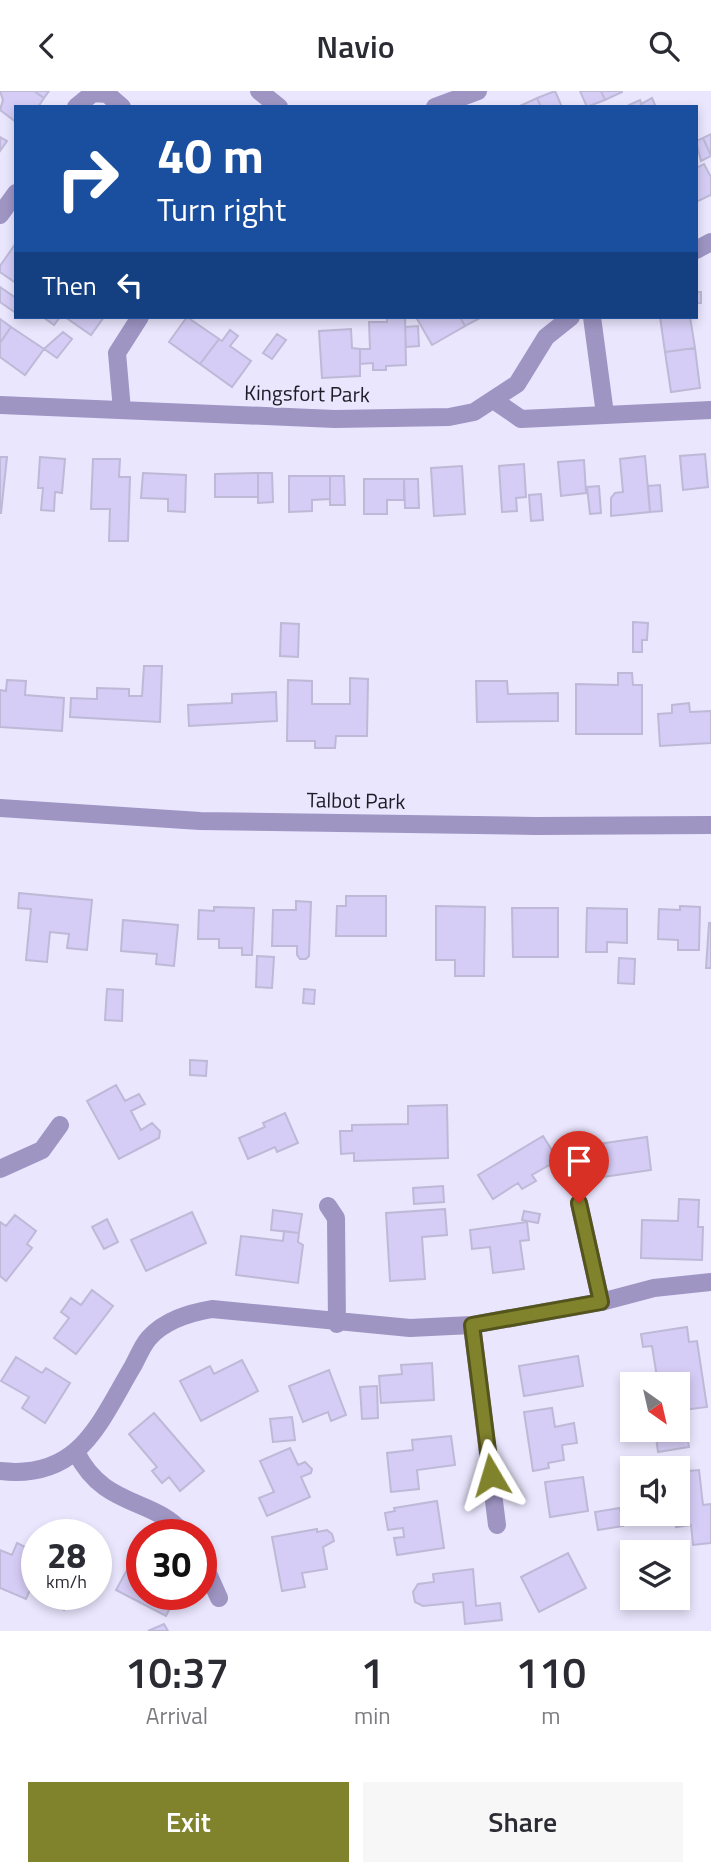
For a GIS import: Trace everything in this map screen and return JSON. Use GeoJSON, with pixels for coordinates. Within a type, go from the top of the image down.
{"type":"FeatureCollection","features":[{"type":"Feature","properties":{"kind":"street"},"geometry":{"type":"LineString","coordinates":[[259,91],[276,105]]}},
{"type":"Feature","properties":{"kind":"street"},"geometry":{"type":"LineString","coordinates":[[440,105],[478,91]]}},
{"type":"Feature","properties":{"kind":"street"},"geometry":{"type":"LineString","coordinates":[[78,105],[93,93],[107,94],[120,105]]}},
{"type":"Feature","properties":{"kind":"street"},"geometry":{"type":"LineString","coordinates":[[0,215],[14,196]]}},
{"type":"Feature","properties":{"kind":"street"},"geometry":{"type":"LineString","coordinates":[[122,410],[117,353],[139,319]]}},
{"type":"Feature","properties":{"kind":"street","name":"Kingsfort Park"},"geometry":{"type":"LineString","coordinates":[[0,405],[335,419],[449,417],[474,412],[495,401],[517,384],[546,337],[568,319]]}},
{"type":"Feature","properties":{"kind":"street"},"geometry":{"type":"LineString","coordinates":[[592,319],[605,414]]}},
{"type":"Feature","properties":{"kind":"street"},"geometry":{"type":"LineString","coordinates":[[495,401],[521,419],[711,410]]}},
{"type":"Feature","properties":{"kind":"street","name":"Talbot Park"},"geometry":{"type":"LineString","coordinates":[[0,808],[200,821],[536,826],[711,825]]}},
{"type":"Feature","properties":{"kind":"street"},"geometry":{"type":"LineString","coordinates":[[0,1169],[42,1150],[60,1125]]}},
{"type":"Feature","properties":{"kind":"street"},"geometry":{"type":"LineString","coordinates":[[579,1203],[601,1302]]}},
{"type":"Feature","properties":{"kind":"street"},"geometry":{"type":"LineString","coordinates":[[328,1206],[337,1218],[337,1324]]}},
{"type":"Feature","properties":{"kind":"street"},"geometry":{"type":"LineString","coordinates":[[0,1471],[14,1473],[47,1467],[76,1452],[94,1435],[149,1337],[184,1314],[222,1310],[337,1324],[410,1328],[472,1325],[601,1302],[654,1287],[711,1282]]}},
{"type":"Feature","properties":{"kind":"street"},"geometry":{"type":"LineString","coordinates":[[472,1325],[498,1525]]}},
{"type":"Feature","properties":{"kind":"street"},"geometry":{"type":"LineString","coordinates":[[76,1452],[87,1474],[124,1501],[172,1519]]}},
{"type":"Feature","properties":{"kind":"street"},"geometry":{"type":"LineString","coordinates":[[217,1594],[219,1598]]}},
{"type":"Feature","properties":{"kind":"building"},"geometry":{"type":"Polygon","coordinates":[[[0,91],[34,91],[44,98],[39,105],[14,105],[14,120],[0,110],[3,100],[0,91]]]}},
{"type":"Feature","properties":{"kind":"building"},"geometry":{"type":"Polygon","coordinates":[[[34,91],[49,91],[44,98],[34,91]]]}},
{"type":"Feature","properties":{"kind":"building"},"geometry":{"type":"Polygon","coordinates":[[[555,91],[561,105],[540,105],[537,98],[555,91]]]}},
{"type":"Feature","properties":{"kind":"building"},"geometry":{"type":"Polygon","coordinates":[[[580,91],[601,91],[605,100],[586,105],[580,91]]]}},
{"type":"Feature","properties":{"kind":"building"},"geometry":{"type":"Polygon","coordinates":[[[601,91],[622,91],[622,92],[605,100],[601,91]]]}},
{"type":"Feature","properties":{"kind":"building"},"geometry":{"type":"Polygon","coordinates":[[[537,98],[540,105],[522,105],[537,98]]]}},
{"type":"Feature","properties":{"kind":"building"},"geometry":{"type":"Polygon","coordinates":[[[652,98],[655,105],[642,105],[652,98]]]}},
{"type":"Feature","properties":{"kind":"building"},"geometry":{"type":"Polygon","coordinates":[[[640,100],[642,105],[629,105],[640,100]]]}},
{"type":"Feature","properties":{"kind":"building"},"geometry":{"type":"Polygon","coordinates":[[[711,134],[711,155],[703,138],[711,134]]]}},
{"type":"Feature","properties":{"kind":"building"},"geometry":{"type":"Polygon","coordinates":[[[0,137],[7,141],[0,151],[0,137]]]}},
{"type":"Feature","properties":{"kind":"building"},"geometry":{"type":"Polygon","coordinates":[[[703,138],[711,156],[701,161],[698,149],[698,140],[703,138]]]}},
{"type":"Feature","properties":{"kind":"building"},"geometry":{"type":"Polygon","coordinates":[[[704,164],[711,177],[711,195],[698,201],[698,167],[704,164]]]}},
{"type":"Feature","properties":{"kind":"building"},"geometry":{"type":"Polygon","coordinates":[[[14,246],[14,282],[0,272],[0,266],[14,246]]]}},
{"type":"Feature","properties":{"kind":"building"},"geometry":{"type":"Polygon","coordinates":[[[0,287],[14,297],[14,312],[0,302],[0,287]]]}},
{"type":"Feature","properties":{"kind":"building"},"geometry":{"type":"Polygon","coordinates":[[[698,292],[701,292],[701,303],[698,303],[698,292]]]}},
{"type":"Feature","properties":{"kind":"building"},"geometry":{"type":"Polygon","coordinates":[[[0,319],[11,327],[0,343],[0,319]]]}},
{"type":"Feature","properties":{"kind":"building"},"geometry":{"type":"Polygon","coordinates":[[[46,319],[58,319],[54,325],[46,319]]]}},
{"type":"Feature","properties":{"kind":"building"},"geometry":{"type":"Polygon","coordinates":[[[68,319],[103,319],[91,335],[68,319]]]}},
{"type":"Feature","properties":{"kind":"building"},"geometry":{"type":"Polygon","coordinates":[[[186,319],[190,319],[219,339],[200,364],[169,342],[186,319]]]}},
{"type":"Feature","properties":{"kind":"building"},"geometry":{"type":"Polygon","coordinates":[[[387,319],[405,319],[406,365],[373,370],[373,363],[360,364],[360,349],[370,349],[369,322],[387,322],[387,319]]]}},
{"type":"Feature","properties":{"kind":"building"},"geometry":{"type":"Polygon","coordinates":[[[417,319],[461,319],[465,326],[432,345],[417,319]]]}},
{"type":"Feature","properties":{"kind":"building"},"geometry":{"type":"Polygon","coordinates":[[[461,319],[478,319],[465,326],[461,319]]]}},
{"type":"Feature","properties":{"kind":"building"},"geometry":{"type":"Polygon","coordinates":[[[660,319],[690,319],[695,348],[665,352],[660,319]]]}},
{"type":"Feature","properties":{"kind":"building"},"geometry":{"type":"Polygon","coordinates":[[[418,326],[419,346],[406,347],[405,327],[418,326]]]}},
{"type":"Feature","properties":{"kind":"building"},"geometry":{"type":"Polygon","coordinates":[[[11,327],[44,349],[25,375],[0,357],[0,343],[11,327]]]}},
{"type":"Feature","properties":{"kind":"building"},"geometry":{"type":"Polygon","coordinates":[[[351,329],[352,348],[360,349],[360,376],[322,378],[319,331],[351,329]]]}},
{"type":"Feature","properties":{"kind":"building"},"geometry":{"type":"Polygon","coordinates":[[[230,330],[238,336],[230,346],[251,361],[232,387],[200,364],[219,339],[222,341],[230,330]]]}},
{"type":"Feature","properties":{"kind":"building"},"geometry":{"type":"Polygon","coordinates":[[[63,332],[72,339],[57,358],[44,349],[63,332]]]}},
{"type":"Feature","properties":{"kind":"building"},"geometry":{"type":"Polygon","coordinates":[[[277,334],[286,340],[272,359],[263,353],[277,334]]]}},
{"type":"Feature","properties":{"kind":"building"},"geometry":{"type":"Polygon","coordinates":[[[695,348],[700,388],[671,392],[665,352],[695,348]]]}},
{"type":"Feature","properties":{"kind":"building"},"geometry":{"type":"Polygon","coordinates":[[[705,454],[708,487],[683,490],[680,456],[705,454]]]}},
{"type":"Feature","properties":{"kind":"building"},"geometry":{"type":"Polygon","coordinates":[[[645,456],[650,512],[611,516],[611,498],[615,493],[623,492],[620,459],[645,456]]]}},
{"type":"Feature","properties":{"kind":"building"},"geometry":{"type":"Polygon","coordinates":[[[0,457],[7,457],[1,513],[0,513],[0,457]]]}},
{"type":"Feature","properties":{"kind":"building"},"geometry":{"type":"Polygon","coordinates":[[[40,457],[65,459],[62,493],[55,492],[54,511],[41,510],[43,488],[38,488],[40,457]]]}},
{"type":"Feature","properties":{"kind":"building"},"geometry":{"type":"Polygon","coordinates":[[[93,459],[120,459],[119,477],[130,477],[128,541],[109,541],[110,509],[91,509],[93,459]]]}},
{"type":"Feature","properties":{"kind":"building"},"geometry":{"type":"Polygon","coordinates":[[[584,460],[586,493],[561,496],[558,462],[584,460]]]}},
{"type":"Feature","properties":{"kind":"building"},"geometry":{"type":"Polygon","coordinates":[[[524,464],[526,497],[516,498],[517,511],[502,512],[499,466],[524,464]]]}},
{"type":"Feature","properties":{"kind":"building"},"geometry":{"type":"Polygon","coordinates":[[[462,466],[465,514],[434,516],[431,468],[462,466]]]}},
{"type":"Feature","properties":{"kind":"building"},"geometry":{"type":"Polygon","coordinates":[[[143,473],[186,475],[185,512],[168,511],[168,499],[141,498],[143,473]]]}},
{"type":"Feature","properties":{"kind":"building"},"geometry":{"type":"Polygon","coordinates":[[[258,473],[258,497],[215,497],[215,474],[258,473]]]}},
{"type":"Feature","properties":{"kind":"building"},"geometry":{"type":"Polygon","coordinates":[[[258,473],[272,473],[273,502],[258,503],[258,473]]]}},
{"type":"Feature","properties":{"kind":"building"},"geometry":{"type":"Polygon","coordinates":[[[289,476],[330,476],[330,499],[312,500],[312,511],[289,512],[289,476]]]}},
{"type":"Feature","properties":{"kind":"building"},"geometry":{"type":"Polygon","coordinates":[[[330,476],[344,476],[345,505],[330,505],[330,476]]]}},
{"type":"Feature","properties":{"kind":"building"},"geometry":{"type":"Polygon","coordinates":[[[364,479],[404,479],[404,500],[387,500],[387,514],[364,514],[364,479]]]}},
{"type":"Feature","properties":{"kind":"building"},"geometry":{"type":"Polygon","coordinates":[[[404,479],[418,479],[419,508],[405,508],[404,479]]]}},
{"type":"Feature","properties":{"kind":"building"},"geometry":{"type":"Polygon","coordinates":[[[660,485],[662,511],[650,512],[648,486],[660,485]]]}},
{"type":"Feature","properties":{"kind":"building"},"geometry":{"type":"Polygon","coordinates":[[[599,486],[601,513],[590,514],[587,487],[599,486]]]}},
{"type":"Feature","properties":{"kind":"building"},"geometry":{"type":"Polygon","coordinates":[[[541,494],[543,520],[531,521],[529,495],[541,494]]]}},
{"type":"Feature","properties":{"kind":"building"},"geometry":{"type":"Polygon","coordinates":[[[633,622],[648,623],[647,640],[642,640],[642,652],[633,652],[633,622]]]}},
{"type":"Feature","properties":{"kind":"building"},"geometry":{"type":"Polygon","coordinates":[[[281,623],[299,624],[298,657],[280,656],[281,623]]]}},
{"type":"Feature","properties":{"kind":"building"},"geometry":{"type":"Polygon","coordinates":[[[144,666],[162,666],[160,722],[70,717],[71,698],[97,699],[97,688],[129,689],[129,696],[142,696],[144,666]]]}},
{"type":"Feature","properties":{"kind":"building"},"geometry":{"type":"Polygon","coordinates":[[[618,673],[632,673],[633,685],[642,685],[642,734],[576,734],[576,684],[618,685],[618,673]]]}},
{"type":"Feature","properties":{"kind":"building"},"geometry":{"type":"Polygon","coordinates":[[[350,678],[368,679],[367,736],[336,736],[335,748],[315,748],[315,741],[287,741],[288,680],[312,681],[312,704],[350,704],[350,678]]]}},
{"type":"Feature","properties":{"kind":"building"},"geometry":{"type":"Polygon","coordinates":[[[7,680],[26,681],[25,695],[64,698],[62,731],[0,727],[0,690],[6,691],[7,680]]]}},
{"type":"Feature","properties":{"kind":"building"},"geometry":{"type":"Polygon","coordinates":[[[476,681],[507,681],[508,694],[558,693],[558,721],[477,722],[476,681]]]}},
{"type":"Feature","properties":{"kind":"building"},"geometry":{"type":"Polygon","coordinates":[[[276,692],[277,721],[189,726],[188,705],[232,703],[232,694],[276,692]]]}},
{"type":"Feature","properties":{"kind":"building"},"geometry":{"type":"Polygon","coordinates":[[[689,703],[690,712],[711,711],[711,743],[660,746],[658,714],[672,713],[672,705],[689,703]]]}},
{"type":"Feature","properties":{"kind":"building"},"geometry":{"type":"Polygon","coordinates":[[[19,893],[92,900],[87,950],[67,948],[69,934],[50,932],[47,962],[26,960],[31,909],[18,908],[19,893]]]}},
{"type":"Feature","properties":{"kind":"building"},"geometry":{"type":"Polygon","coordinates":[[[346,896],[386,896],[386,936],[336,936],[337,906],[346,906],[346,896]]]}},
{"type":"Feature","properties":{"kind":"building"},"geometry":{"type":"Polygon","coordinates":[[[296,901],[311,902],[309,956],[306,959],[300,959],[297,955],[297,946],[272,946],[273,910],[296,910],[296,901]]]}},
{"type":"Feature","properties":{"kind":"building"},"geometry":{"type":"Polygon","coordinates":[[[436,906],[485,907],[484,976],[455,976],[455,960],[436,960],[436,906]]]}},
{"type":"Feature","properties":{"kind":"building"},"geometry":{"type":"Polygon","coordinates":[[[680,906],[700,907],[699,950],[678,950],[678,940],[658,939],[659,909],[680,910],[680,906]]]}},
{"type":"Feature","properties":{"kind":"building"},"geometry":{"type":"Polygon","coordinates":[[[214,907],[254,908],[252,955],[242,955],[242,948],[219,948],[219,939],[198,939],[199,910],[214,911],[214,907]]]}},
{"type":"Feature","properties":{"kind":"building"},"geometry":{"type":"Polygon","coordinates":[[[512,908],[558,908],[558,957],[513,957],[512,908]]]}},
{"type":"Feature","properties":{"kind":"building"},"geometry":{"type":"Polygon","coordinates":[[[587,908],[627,909],[627,943],[607,942],[607,952],[586,952],[587,908]]]}},
{"type":"Feature","properties":{"kind":"building"},"geometry":{"type":"Polygon","coordinates":[[[123,920],[178,925],[174,966],[156,964],[157,954],[121,951],[123,920]]]}},
{"type":"Feature","properties":{"kind":"building"},"geometry":{"type":"Polygon","coordinates":[[[709,923],[711,968],[706,968],[709,923]]]}},
{"type":"Feature","properties":{"kind":"building"},"geometry":{"type":"Polygon","coordinates":[[[257,956],[274,957],[272,988],[256,987],[257,956]]]}},
{"type":"Feature","properties":{"kind":"building"},"geometry":{"type":"Polygon","coordinates":[[[619,958],[635,959],[634,984],[618,983],[619,958]]]}},
{"type":"Feature","properties":{"kind":"building"},"geometry":{"type":"Polygon","coordinates":[[[107,989],[123,990],[122,1021],[105,1020],[107,989]]]}},
{"type":"Feature","properties":{"kind":"building"},"geometry":{"type":"Polygon","coordinates":[[[304,989],[315,990],[314,1004],[303,1003],[304,989]]]}},
{"type":"Feature","properties":{"kind":"building"},"geometry":{"type":"Polygon","coordinates":[[[190,1060],[207,1061],[206,1076],[190,1075],[190,1060]]]}},
{"type":"Feature","properties":{"kind":"building"},"geometry":{"type":"Polygon","coordinates":[[[116,1085],[125,1101],[139,1094],[145,1104],[131,1111],[141,1130],[152,1123],[160,1131],[159,1138],[119,1159],[87,1101],[116,1085]]]}},
{"type":"Feature","properties":{"kind":"building"},"geometry":{"type":"Polygon","coordinates":[[[447,1105],[448,1158],[354,1161],[354,1153],[341,1154],[340,1131],[352,1131],[352,1125],[408,1124],[408,1106],[447,1105]]]}},
{"type":"Feature","properties":{"kind":"building"},"geometry":{"type":"Polygon","coordinates":[[[285,1113],[298,1143],[277,1152],[275,1147],[248,1159],[239,1138],[265,1127],[263,1123],[285,1113]]]}},
{"type":"Feature","properties":{"kind":"building"},"geometry":{"type":"Polygon","coordinates":[[[543,1136],[558,1160],[532,1175],[536,1181],[522,1189],[518,1183],[493,1199],[478,1175],[543,1136]]]}},
{"type":"Feature","properties":{"kind":"building"},"geometry":{"type":"Polygon","coordinates":[[[647,1137],[651,1170],[589,1179],[584,1146],[647,1137]]]}},
{"type":"Feature","properties":{"kind":"building"},"geometry":{"type":"Polygon","coordinates":[[[443,1186],[444,1202],[414,1204],[413,1188],[443,1186]]]}},
{"type":"Feature","properties":{"kind":"building"},"geometry":{"type":"Polygon","coordinates":[[[679,1199],[699,1200],[698,1227],[703,1227],[702,1260],[641,1258],[642,1220],[678,1221],[679,1199]]]}},
{"type":"Feature","properties":{"kind":"building"},"geometry":{"type":"Polygon","coordinates":[[[445,1209],[447,1235],[422,1237],[425,1279],[390,1281],[386,1213],[445,1209]]]}},
{"type":"Feature","properties":{"kind":"building"},"geometry":{"type":"Polygon","coordinates":[[[273,1210],[302,1214],[299,1233],[271,1230],[273,1210]]]}},
{"type":"Feature","properties":{"kind":"building"},"geometry":{"type":"Polygon","coordinates":[[[524,1211],[540,1214],[538,1223],[522,1220],[524,1211]]]}},
{"type":"Feature","properties":{"kind":"building"},"geometry":{"type":"Polygon","coordinates":[[[192,1212],[206,1243],[146,1271],[131,1240],[192,1212]]]}},
{"type":"Feature","properties":{"kind":"building"},"geometry":{"type":"Polygon","coordinates":[[[15,1215],[36,1231],[27,1244],[32,1248],[6,1281],[0,1276],[0,1222],[6,1226],[15,1215]]]}},
{"type":"Feature","properties":{"kind":"building"},"geometry":{"type":"Polygon","coordinates":[[[107,1219],[118,1242],[104,1249],[92,1227],[107,1219]]]}},
{"type":"Feature","properties":{"kind":"building"},"geometry":{"type":"Polygon","coordinates":[[[527,1222],[529,1240],[520,1241],[524,1269],[493,1273],[490,1247],[472,1249],[470,1230],[527,1222]]]}},
{"type":"Feature","properties":{"kind":"building"},"geometry":{"type":"Polygon","coordinates":[[[284,1231],[299,1233],[298,1242],[303,1245],[298,1283],[236,1275],[241,1236],[283,1241],[284,1231]]]}},
{"type":"Feature","properties":{"kind":"building"},"geometry":{"type":"Polygon","coordinates":[[[92,1290],[113,1306],[76,1354],[54,1338],[69,1318],[61,1312],[71,1298],[81,1305],[92,1290]]]}},
{"type":"Feature","properties":{"kind":"building"},"geometry":{"type":"Polygon","coordinates":[[[687,1327],[689,1342],[697,1341],[707,1407],[690,1409],[690,1372],[656,1372],[652,1346],[643,1347],[641,1334],[687,1327]]]}},
{"type":"Feature","properties":{"kind":"building"},"geometry":{"type":"Polygon","coordinates":[[[578,1356],[583,1386],[524,1396],[519,1366],[578,1356]]]}},
{"type":"Feature","properties":{"kind":"building"},"geometry":{"type":"Polygon","coordinates":[[[16,1357],[42,1373],[46,1368],[70,1383],[45,1423],[22,1408],[29,1397],[1,1381],[16,1357]]]}},
{"type":"Feature","properties":{"kind":"building"},"geometry":{"type":"Polygon","coordinates":[[[242,1360],[258,1391],[201,1421],[180,1381],[210,1366],[214,1374],[242,1360]]]}},
{"type":"Feature","properties":{"kind":"building"},"geometry":{"type":"Polygon","coordinates":[[[432,1363],[434,1400],[381,1403],[379,1376],[402,1374],[401,1365],[432,1363]]]}},
{"type":"Feature","properties":{"kind":"building"},"geometry":{"type":"Polygon","coordinates":[[[329,1370],[346,1415],[331,1421],[328,1412],[303,1422],[289,1386],[329,1370]]]}},
{"type":"Feature","properties":{"kind":"building"},"geometry":{"type":"Polygon","coordinates":[[[377,1386],[378,1418],[362,1419],[360,1387],[377,1386]]]}},
{"type":"Feature","properties":{"kind":"building"},"geometry":{"type":"Polygon","coordinates":[[[552,1408],[555,1427],[574,1423],[577,1443],[562,1445],[564,1460],[548,1463],[549,1468],[533,1471],[524,1412],[552,1408]]]}},
{"type":"Feature","properties":{"kind":"building"},"geometry":{"type":"Polygon","coordinates":[[[154,1413],[204,1471],[180,1491],[169,1477],[162,1483],[152,1471],[157,1467],[129,1434],[154,1413]]]}},
{"type":"Feature","properties":{"kind":"building"},"geometry":{"type":"Polygon","coordinates":[[[292,1417],[295,1440],[273,1442],[270,1419],[292,1417]]]}},
{"type":"Feature","properties":{"kind":"building"},"geometry":{"type":"Polygon","coordinates":[[[451,1436],[455,1465],[417,1470],[419,1489],[391,1492],[387,1453],[413,1450],[412,1440],[451,1436]]]}},
{"type":"Feature","properties":{"kind":"building"},"geometry":{"type":"Polygon","coordinates":[[[657,1442],[688,1442],[689,1447],[658,1452],[657,1442]]]}},
{"type":"Feature","properties":{"kind":"building"},"geometry":{"type":"Polygon","coordinates":[[[290,1448],[298,1465],[305,1462],[312,1469],[311,1473],[301,1477],[310,1497],[267,1516],[259,1498],[274,1492],[260,1461],[290,1448]]]}},
{"type":"Feature","properties":{"kind":"building"},"geometry":{"type":"Polygon","coordinates":[[[699,1470],[703,1505],[711,1504],[711,1543],[693,1545],[690,1525],[690,1471],[699,1470]]]}},
{"type":"Feature","properties":{"kind":"building"},"geometry":{"type":"Polygon","coordinates":[[[583,1477],[588,1511],[550,1517],[545,1482],[583,1477]]]}},
{"type":"Feature","properties":{"kind":"building"},"geometry":{"type":"Polygon","coordinates":[[[437,1501],[444,1548],[397,1555],[394,1538],[404,1537],[403,1528],[388,1530],[385,1513],[395,1511],[394,1508],[437,1501]]]}},
{"type":"Feature","properties":{"kind":"building"},"geometry":{"type":"Polygon","coordinates":[[[620,1508],[620,1526],[623,1526],[598,1530],[595,1512],[620,1508]]]}},
{"type":"Feature","properties":{"kind":"building"},"geometry":{"type":"Polygon","coordinates":[[[317,1529],[317,1532],[327,1530],[334,1541],[323,1547],[327,1569],[302,1573],[305,1587],[282,1591],[272,1537],[317,1529]]]}},
{"type":"Feature","properties":{"kind":"building"},"geometry":{"type":"Polygon","coordinates":[[[17,1543],[21,1545],[21,1597],[0,1588],[0,1550],[12,1555],[17,1543]]]}},
{"type":"Feature","properties":{"kind":"building"},"geometry":{"type":"Polygon","coordinates":[[[568,1553],[586,1588],[539,1612],[521,1577],[568,1553]]]}},
{"type":"Feature","properties":{"kind":"building"},"geometry":{"type":"Polygon","coordinates":[[[473,1569],[476,1606],[500,1603],[502,1620],[465,1624],[463,1602],[423,1606],[415,1602],[413,1592],[418,1584],[434,1582],[433,1574],[473,1569]]]}},
{"type":"Feature","properties":{"kind":"building"},"geometry":{"type":"Polygon","coordinates":[[[126,1572],[126,1595],[116,1590],[126,1572]]]}},
{"type":"Feature","properties":{"kind":"building"},"geometry":{"type":"Polygon","coordinates":[[[154,1610],[169,1610],[166,1616],[154,1610]]]}},
{"type":"Feature","properties":{"kind":"building"},"geometry":{"type":"Polygon","coordinates":[[[164,1624],[168,1631],[148,1631],[164,1624]]]}},
{"type":"Feature","properties":{"kind":"route"},"geometry":{"type":"LineString","coordinates":[[491,1475],[472,1325],[601,1302],[579,1203]]}}]}
